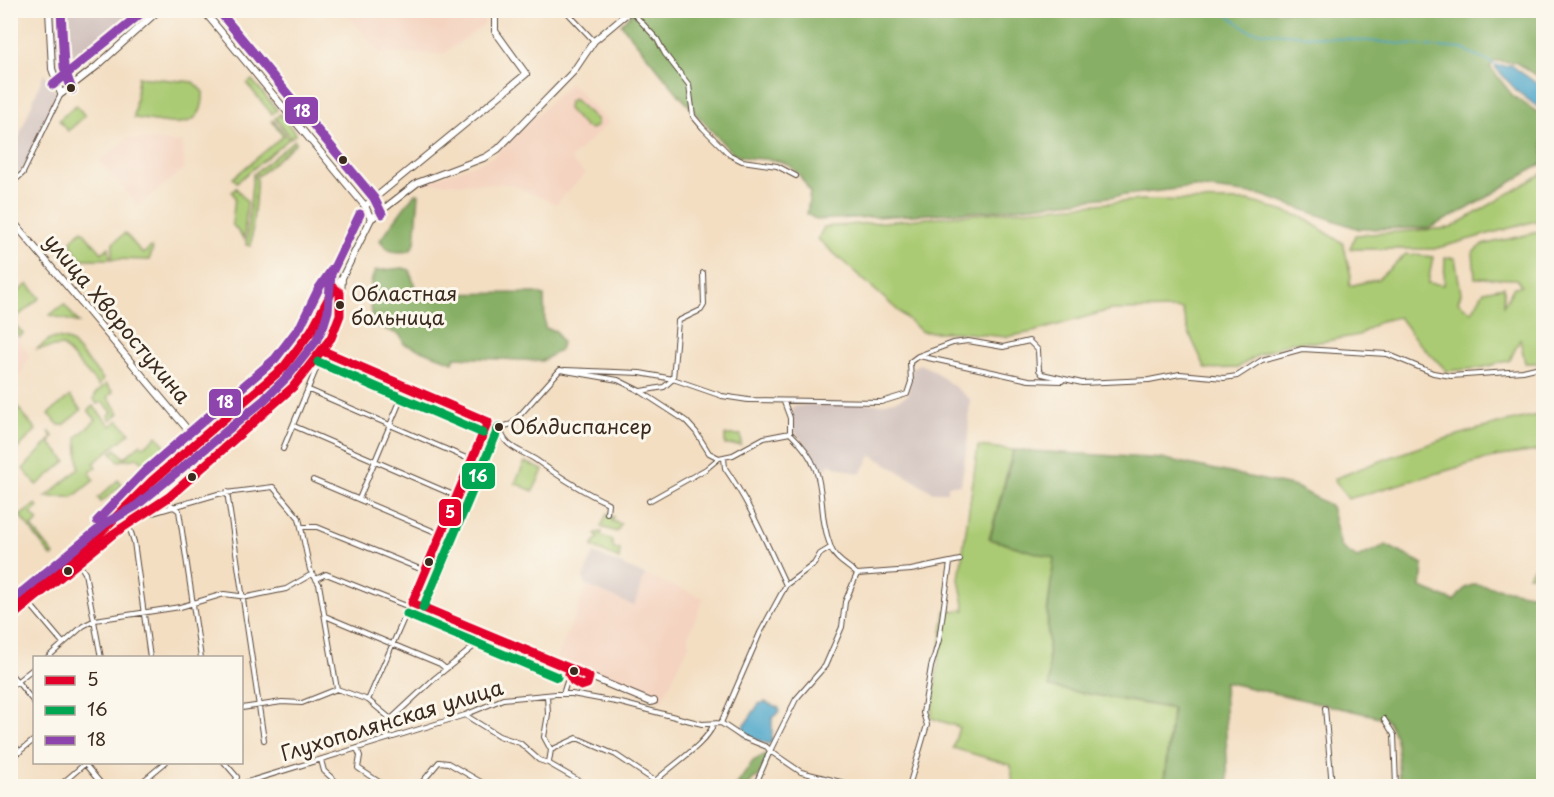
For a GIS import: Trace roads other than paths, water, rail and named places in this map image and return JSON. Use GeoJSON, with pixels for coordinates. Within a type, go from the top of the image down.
{"type":"FeatureCollection","features":[{"type":"Feature","properties":{"kind":"street"},"geometry":{"type":"LineString","coordinates":[[49,10],[52,69],[61,94]]}},
{"type":"Feature","properties":{"kind":"street"},"geometry":{"type":"LineString","coordinates":[[10,185],[23,173],[61,94],[157,13],[165,10]]}},
{"type":"Feature","properties":{"kind":"street"},"geometry":{"type":"LineString","coordinates":[[365,206],[526,74],[495,31],[495,10]]}},
{"type":"Feature","properties":{"kind":"street"},"geometry":{"type":"LineString","coordinates":[[565,10],[594,41]]}},
{"type":"Feature","properties":{"kind":"street"},"geometry":{"type":"LineString","coordinates":[[203,11],[365,206],[371,219]]}},
{"type":"Feature","properties":{"kind":"street"},"geometry":{"type":"LineString","coordinates":[[10,608],[94,539],[152,481],[284,367],[311,331],[329,294],[342,278],[371,219],[417,183],[486,157],[497,150],[573,72],[594,41],[631,11],[657,39],[664,54],[689,85],[693,116],[703,128],[730,155],[742,161],[777,166],[796,177]]}},
{"type":"Feature","properties":{"kind":"street","name":"улица Хворостухина"},"geometry":{"type":"LineString","coordinates":[[10,218],[198,442]]}},
{"type":"Feature","properties":{"kind":"street"},"geometry":{"type":"LineString","coordinates":[[11,231],[17,226]]}},
{"type":"Feature","properties":{"kind":"street"},"geometry":{"type":"LineString","coordinates":[[640,391],[664,387],[673,379],[678,321],[701,310],[704,305],[703,273]]}},
{"type":"Feature","properties":{"kind":"street"},"geometry":{"type":"LineString","coordinates":[[283,449],[339,316],[342,278]]}},
{"type":"Feature","properties":{"kind":"street"},"geometry":{"type":"LineString","coordinates":[[334,288],[341,296]]}},
{"type":"Feature","properties":{"kind":"street"},"geometry":{"type":"LineString","coordinates":[[140,517],[272,409],[298,383],[324,349],[321,332],[311,331]]}},
{"type":"Feature","properties":{"kind":"street"},"geometry":{"type":"LineString","coordinates":[[324,349],[501,427],[512,424],[555,373],[565,370],[640,373],[673,379],[722,396],[783,402],[881,402],[898,399],[907,394],[911,382],[910,362],[918,356],[953,343],[968,341],[1003,347],[1029,340],[1038,350],[1039,370],[1042,374],[1070,382]]}},
{"type":"Feature","properties":{"kind":"street"},"geometry":{"type":"LineString","coordinates":[[918,356],[1029,380],[1070,382],[1133,381],[1180,374],[1232,378],[1248,371],[1262,360],[1302,349],[1387,354],[1433,373],[1451,376],[1523,371],[1544,366]]}},
{"type":"Feature","properties":{"kind":"street"},"geometry":{"type":"LineString","coordinates":[[565,370],[618,380],[640,391],[693,427],[709,453],[709,466]]}},
{"type":"Feature","properties":{"kind":"street"},"geometry":{"type":"LineString","coordinates":[[359,499],[406,387]]}},
{"type":"Feature","properties":{"kind":"street"},"geometry":{"type":"LineString","coordinates":[[309,390],[471,460]]}},
{"type":"Feature","properties":{"kind":"street"},"geometry":{"type":"LineString","coordinates":[[257,392],[272,409]]}},
{"type":"Feature","properties":{"kind":"street"},"geometry":{"type":"LineString","coordinates":[[783,402],[790,418],[790,433],[807,449],[822,483],[830,546],[841,561],[857,574],[960,560]]}},
{"type":"Feature","properties":{"kind":"street"},"geometry":{"type":"LineString","coordinates":[[368,700],[489,422]]}},
{"type":"Feature","properties":{"kind":"street"},"geometry":{"type":"LineString","coordinates":[[294,426],[456,496]]}},
{"type":"Feature","properties":{"kind":"street"},"geometry":{"type":"LineString","coordinates":[[501,427],[503,439],[511,447],[536,460],[577,489],[608,503],[607,513]]}},
{"type":"Feature","properties":{"kind":"street"},"geometry":{"type":"LineString","coordinates":[[649,501],[721,458],[764,438],[790,433]]}},
{"type":"Feature","properties":{"kind":"street"},"geometry":{"type":"LineString","coordinates":[[709,453],[721,458],[761,526],[765,543],[786,585]]}},
{"type":"Feature","properties":{"kind":"street"},"geometry":{"type":"LineString","coordinates":[[313,480],[440,534]]}},
{"type":"Feature","properties":{"kind":"street"},"geometry":{"type":"LineString","coordinates":[[10,618],[128,523],[140,517],[174,505],[227,492],[273,487],[294,510],[303,527],[312,574],[316,579],[325,616],[337,689]]}},
{"type":"Feature","properties":{"kind":"street"},"geometry":{"type":"LineString","coordinates":[[227,492],[264,740]]}},
{"type":"Feature","properties":{"kind":"street"},"geometry":{"type":"LineString","coordinates":[[164,499],[179,511],[201,656]]}},
{"type":"Feature","properties":{"kind":"street"},"geometry":{"type":"LineString","coordinates":[[127,506],[140,517]]}},
{"type":"Feature","properties":{"kind":"street"},"geometry":{"type":"LineString","coordinates":[[128,523],[134,542],[150,656]]}},
{"type":"Feature","properties":{"kind":"street"},"geometry":{"type":"LineString","coordinates":[[303,527],[318,527],[425,571]]}},
{"type":"Feature","properties":{"kind":"street"},"geometry":{"type":"LineString","coordinates":[[830,546],[820,554],[814,564],[786,585],[760,633],[721,723],[742,737],[769,749],[801,772],[856,786]]}},
{"type":"Feature","properties":{"kind":"street"},"geometry":{"type":"LineString","coordinates":[[78,562],[85,573],[101,656]]}},
{"type":"Feature","properties":{"kind":"street"},"geometry":{"type":"LineString","coordinates":[[909,786],[927,725],[923,713],[931,667],[939,640],[950,563]]}},
{"type":"Feature","properties":{"kind":"street"},"geometry":{"type":"LineString","coordinates":[[51,656],[83,626],[95,621],[194,603],[224,594],[248,597],[286,590],[312,574]]}},
{"type":"Feature","properties":{"kind":"street"},"geometry":{"type":"LineString","coordinates":[[316,579],[326,574],[410,605],[651,702],[654,701]]}},
{"type":"Feature","properties":{"kind":"street"},"geometry":{"type":"LineString","coordinates":[[755,786],[769,749],[796,699],[825,666],[842,627],[844,602],[857,574]]}},
{"type":"Feature","properties":{"kind":"street"},"geometry":{"type":"LineString","coordinates":[[29,603],[63,643]]}},
{"type":"Feature","properties":{"kind":"street"},"geometry":{"type":"LineString","coordinates":[[325,616],[440,664],[446,669]]}},
{"type":"Feature","properties":{"kind":"street"},"geometry":{"type":"LineString","coordinates":[[387,739],[391,719],[446,669],[487,636]]}},
{"type":"Feature","properties":{"kind":"street"},"geometry":{"type":"LineString","coordinates":[[10,687],[33,669]]}},
{"type":"Feature","properties":{"kind":"street"},"geometry":{"type":"LineString","coordinates":[[563,693],[571,669]]}},
{"type":"Feature","properties":{"kind":"street"},"geometry":{"type":"LineString","coordinates":[[10,673],[33,701]]}},
{"type":"Feature","properties":{"kind":"street"},"geometry":{"type":"LineString","coordinates":[[243,708],[260,704],[302,703],[337,689],[368,700],[391,719]]}},
{"type":"Feature","properties":{"kind":"street","name":"Глухополянская улица"},"geometry":{"type":"LineString","coordinates":[[234,786],[465,715],[504,699],[563,693],[621,703],[713,725],[721,723]]}},
{"type":"Feature","properties":{"kind":"street"},"geometry":{"type":"LineString","coordinates":[[547,695],[548,714],[544,737],[551,750],[548,763]]}},
{"type":"Feature","properties":{"kind":"street"},"geometry":{"type":"LineString","coordinates":[[1325,708],[1332,786]]}},
{"type":"Feature","properties":{"kind":"street"},"geometry":{"type":"LineString","coordinates":[[465,715],[499,736],[520,743],[539,760],[588,786]]}},
{"type":"Feature","properties":{"kind":"street"},"geometry":{"type":"LineString","coordinates":[[1384,719],[1394,735],[1396,786]]}},
{"type":"Feature","properties":{"kind":"street"},"geometry":{"type":"LineString","coordinates":[[650,786],[706,738],[713,725]]}},
{"type":"Feature","properties":{"kind":"street"},"geometry":{"type":"LineString","coordinates":[[551,750],[577,738],[616,755],[656,781]]}},
{"type":"Feature","properties":{"kind":"street"},"geometry":{"type":"LineString","coordinates":[[10,740],[20,752]]}},
{"type":"Feature","properties":{"kind":"street"},"geometry":{"type":"LineString","coordinates":[[10,759],[33,741]]}},
{"type":"Feature","properties":{"kind":"street"},"geometry":{"type":"LineString","coordinates":[[357,748],[360,756],[358,768],[373,782],[385,786]]}},
{"type":"Feature","properties":{"kind":"street"},"geometry":{"type":"LineString","coordinates":[[321,760],[324,771],[341,786]]}},
{"type":"Feature","properties":{"kind":"street"},"geometry":{"type":"LineString","coordinates":[[419,786],[439,762],[448,763],[488,786]]}},
{"type":"Feature","properties":{"kind":"street"},"geometry":{"type":"LineString","coordinates":[[58,786],[84,764]]}},
{"type":"Feature","properties":{"kind":"street"},"geometry":{"type":"LineString","coordinates":[[86,764],[103,786]]}},
{"type":"Feature","properties":{"kind":"street"},"geometry":{"type":"LineString","coordinates":[[137,786],[164,764]]}},
{"type":"Feature","properties":{"kind":"street"},"geometry":{"type":"LineString","coordinates":[[226,764],[237,777],[234,786]]}},
{"type":"Feature","properties":{"kind":"water"},"geometry":{"type":"Polygon","coordinates":[[[1511,65],[1543,88],[1543,111],[1518,92],[1495,67],[1511,65]]]}},
{"type":"Feature","properties":{"kind":"water"},"geometry":{"type":"Polygon","coordinates":[[[765,702],[779,708],[779,712],[772,718],[772,742],[769,744],[745,736],[741,730],[759,704],[765,702]]]}},
{"type":"Feature","properties":{"kind":"waterway"},"geometry":{"type":"LineString","coordinates":[[1220,10],[1250,31],[1462,49],[1501,67]]}},
{"type":"Feature","properties":{"kind":"place","name":"Областная больница"},"geometry":{"type":"Point","coordinates":[340,305]}},
{"type":"Feature","properties":{"kind":"place","name":"Облдиспансер"},"geometry":{"type":"Point","coordinates":[499,427]}}]}
